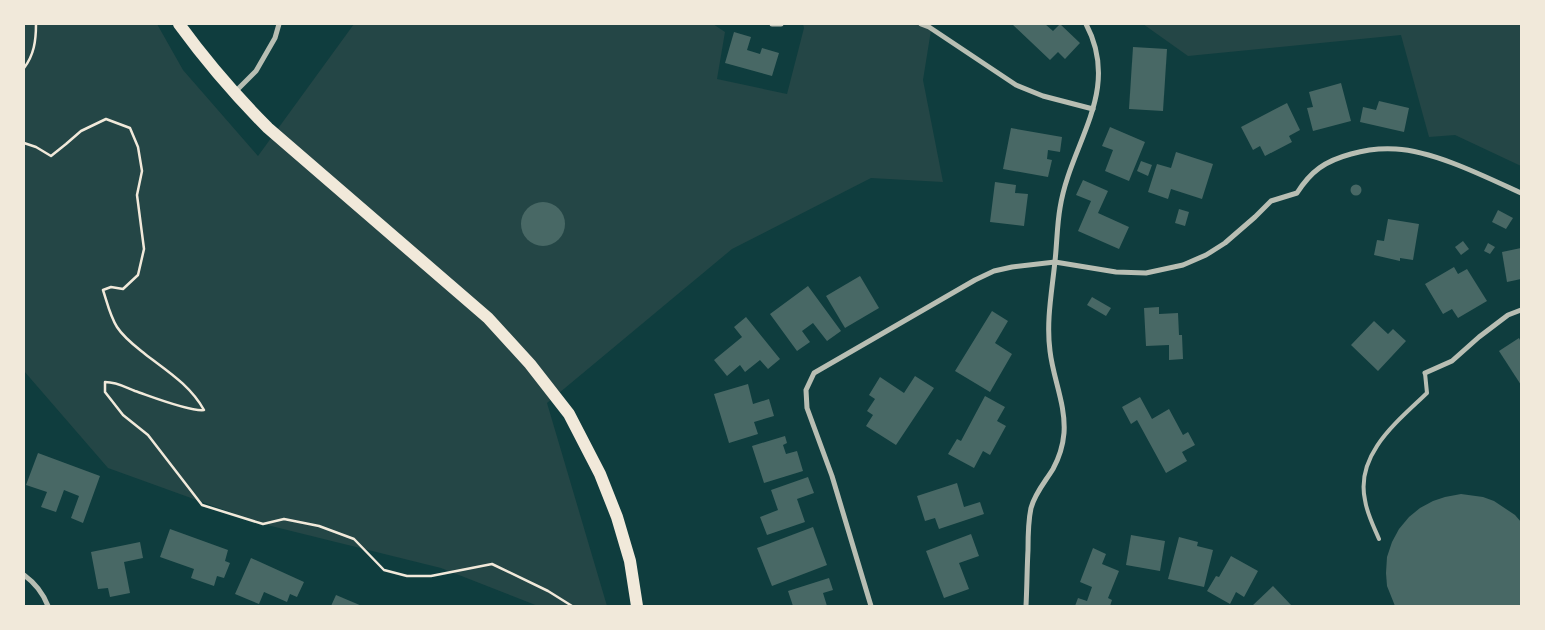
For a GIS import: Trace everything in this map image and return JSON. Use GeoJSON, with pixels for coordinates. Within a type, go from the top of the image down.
{"type":"FeatureCollection","features":[{"type":"Feature","properties":{"kind":"main road"},"geometry":{"type":"LineString","coordinates":[[179,24],[234,93],[268,128],[488,318],[530,364],[569,414],[600,474],[630,562],[637,606]]}},
{"type":"Feature","properties":{"kind":"street"},"geometry":{"type":"LineString","coordinates":[[234,93],[256,71],[274,38],[279,24]]}},
{"type":"Feature","properties":{"kind":"street"},"geometry":{"type":"LineString","coordinates":[[772,24],[781,24]]}},
{"type":"Feature","properties":{"kind":"street"},"geometry":{"type":"LineString","coordinates":[[921,24],[930,27],[1016,85],[1043,96],[1093,109]]}},
{"type":"Feature","properties":{"kind":"street"},"geometry":{"type":"LineString","coordinates":[[1026,606],[1028,527],[1031,507],[1060,453],[1064,432],[1050,350],[1049,308],[1060,208],[1065,183],[1087,130],[1098,90],[1098,67],[1095,46],[1086,24]]}},
{"type":"Feature","properties":{"kind":"street"},"geometry":{"type":"LineString","coordinates":[[871,606],[832,476],[807,408],[806,390],[814,373],[975,280],[994,271],[1055,262],[1116,272],[1146,273],[1183,266],[1225,243],[1271,201],[1297,193],[1317,168],[1338,158],[1360,152],[1388,149],[1410,151],[1451,163],[1521,193]]}},
{"type":"Feature","properties":{"kind":"street"},"geometry":{"type":"LineString","coordinates":[[1425,373],[1452,361],[1508,315],[1521,310]]}},
{"type":"Feature","properties":{"kind":"street"},"geometry":{"type":"LineString","coordinates":[[24,575],[37,586],[48,606]]}},
{"type":"Feature","properties":{"kind":"lane"},"geometry":{"type":"LineString","coordinates":[[1379,540],[1368,514],[1364,498],[1363,480],[1370,458],[1380,442],[1427,393],[1425,373]]}},
{"type":"Feature","properties":{"kind":"path"},"geometry":{"type":"LineString","coordinates":[[24,68],[30,60],[36,40],[36,24]]}},
{"type":"Feature","properties":{"kind":"path"},"geometry":{"type":"LineString","coordinates":[[24,143],[36,147],[51,156],[81,131],[106,119],[130,128],[138,147],[142,171],[138,196],[144,249],[138,275],[122,289],[111,286],[103,290],[107,305],[117,327],[132,344],[181,382],[196,397],[204,410],[197,411],[165,401],[115,382],[106,382],[105,392],[123,415],[148,435],[202,505],[263,524],[284,519],[319,526],[354,539],[384,570],[407,576],[431,576],[492,564],[548,591],[572,606]]}},
{"type":"Feature","properties":{"kind":"shaded area"},"geometry":{"type":"Polygon","coordinates":[[[24,24],[157,24],[183,70],[258,156],[354,24],[713,24],[725,32],[717,79],[787,94],[804,28],[803,24],[932,24],[923,80],[943,182],[871,178],[732,249],[547,403],[607,606],[538,606],[441,568],[263,524],[108,468],[24,371],[24,24]]]}},
{"type":"Feature","properties":{"kind":"shaded area"},"geometry":{"type":"Polygon","coordinates":[[[1143,24],[1521,24],[1521,166],[1455,135],[1429,137],[1401,35],[1188,56],[1143,24]]]}},
{"type":"Feature","properties":{"kind":"building"},"geometry":{"type":"Polygon","coordinates":[[[1012,24],[1045,24],[1053,31],[1060,24],[1080,43],[1065,59],[1058,52],[1050,60],[1012,24]]]}},
{"type":"Feature","properties":{"kind":"building"},"geometry":{"type":"Polygon","coordinates":[[[734,32],[751,37],[747,50],[760,54],[762,48],[779,53],[772,76],[725,63],[734,32]]]}},
{"type":"Feature","properties":{"kind":"building"},"geometry":{"type":"Polygon","coordinates":[[[1133,47],[1167,49],[1163,111],[1129,109],[1133,47]]]}},
{"type":"Feature","properties":{"kind":"building"},"geometry":{"type":"Polygon","coordinates":[[[1341,83],[1351,121],[1313,131],[1307,108],[1313,107],[1309,92],[1341,83]]]}},
{"type":"Feature","properties":{"kind":"building"},"geometry":{"type":"Polygon","coordinates":[[[1379,101],[1409,108],[1404,132],[1360,122],[1363,107],[1376,110],[1379,101]]]}},
{"type":"Feature","properties":{"kind":"building"},"geometry":{"type":"Polygon","coordinates":[[[1287,103],[1300,130],[1289,136],[1292,142],[1265,156],[1260,146],[1253,150],[1241,127],[1287,103]]]}},
{"type":"Feature","properties":{"kind":"building"},"geometry":{"type":"Polygon","coordinates":[[[1110,127],[1145,142],[1129,181],[1105,171],[1113,150],[1102,146],[1110,127]]]}},
{"type":"Feature","properties":{"kind":"building"},"geometry":{"type":"Polygon","coordinates":[[[1011,128],[1062,137],[1060,152],[1048,150],[1047,159],[1052,160],[1048,177],[1003,169],[1011,128]]]}},
{"type":"Feature","properties":{"kind":"building"},"geometry":{"type":"Polygon","coordinates":[[[1176,152],[1213,164],[1202,199],[1171,189],[1168,199],[1148,192],[1157,164],[1171,168],[1176,152]]]}},
{"type":"Feature","properties":{"kind":"building"},"geometry":{"type":"Polygon","coordinates":[[[1141,161],[1152,165],[1148,176],[1137,171],[1141,161]]]}},
{"type":"Feature","properties":{"kind":"building"},"geometry":{"type":"Polygon","coordinates":[[[1083,180],[1108,191],[1098,213],[1129,227],[1119,249],[1078,231],[1091,201],[1076,195],[1083,180]]]}},
{"type":"Feature","properties":{"kind":"building"},"geometry":{"type":"Polygon","coordinates":[[[995,182],[1016,185],[1015,193],[1028,194],[1024,226],[990,222],[995,182]]]}},
{"type":"Feature","properties":{"kind":"building"},"geometry":{"type":"Polygon","coordinates":[[[1356,184],[1362,190],[1356,196],[1350,190],[1356,184]]]}},
{"type":"Feature","properties":{"kind":"building"},"geometry":{"type":"Polygon","coordinates":[[[547,202],[559,208],[564,215],[564,233],[559,240],[552,245],[539,246],[527,240],[522,233],[521,220],[527,208],[534,203],[547,202]]]}},
{"type":"Feature","properties":{"kind":"building"},"geometry":{"type":"Polygon","coordinates":[[[1179,209],[1189,212],[1185,226],[1175,223],[1179,209]]]}},
{"type":"Feature","properties":{"kind":"building"},"geometry":{"type":"Polygon","coordinates":[[[1498,210],[1513,218],[1506,229],[1492,222],[1498,210]]]}},
{"type":"Feature","properties":{"kind":"building"},"geometry":{"type":"Polygon","coordinates":[[[1388,219],[1419,224],[1413,260],[1400,258],[1400,261],[1374,255],[1377,240],[1384,241],[1388,219]]]}},
{"type":"Feature","properties":{"kind":"building"},"geometry":{"type":"Polygon","coordinates":[[[1463,241],[1469,249],[1461,255],[1455,247],[1463,241]]]}},
{"type":"Feature","properties":{"kind":"building"},"geometry":{"type":"Polygon","coordinates":[[[1488,243],[1495,247],[1490,254],[1484,251],[1488,243]]]}},
{"type":"Feature","properties":{"kind":"building"},"geometry":{"type":"Polygon","coordinates":[[[1521,248],[1521,279],[1507,282],[1502,252],[1521,248]]]}},
{"type":"Feature","properties":{"kind":"building"},"geometry":{"type":"Polygon","coordinates":[[[1454,267],[1458,274],[1467,269],[1487,301],[1458,318],[1452,309],[1443,314],[1425,284],[1454,267]]]}},
{"type":"Feature","properties":{"kind":"building"},"geometry":{"type":"Polygon","coordinates":[[[860,276],[879,308],[845,328],[826,296],[860,276]]]}},
{"type":"Feature","properties":{"kind":"building"},"geometry":{"type":"Polygon","coordinates":[[[808,286],[841,331],[827,341],[813,323],[802,331],[810,342],[797,351],[770,314],[808,286]]]}},
{"type":"Feature","properties":{"kind":"building"},"geometry":{"type":"Polygon","coordinates":[[[1092,297],[1111,308],[1106,316],[1087,305],[1092,297]]]}},
{"type":"Feature","properties":{"kind":"building"},"geometry":{"type":"Polygon","coordinates":[[[1159,307],[1159,314],[1178,313],[1179,335],[1182,335],[1183,359],[1169,360],[1169,345],[1146,346],[1144,308],[1159,307]]]}},
{"type":"Feature","properties":{"kind":"building"},"geometry":{"type":"Polygon","coordinates":[[[992,311],[1008,321],[995,343],[1012,354],[990,392],[955,371],[992,311]]]}},
{"type":"Feature","properties":{"kind":"building"},"geometry":{"type":"Polygon","coordinates":[[[746,317],[780,359],[768,369],[760,360],[745,372],[740,365],[727,376],[714,360],[742,337],[734,327],[746,317]]]}},
{"type":"Feature","properties":{"kind":"building"},"geometry":{"type":"Polygon","coordinates":[[[1374,321],[1388,334],[1393,329],[1406,341],[1378,371],[1351,345],[1374,321]]]}},
{"type":"Feature","properties":{"kind":"building"},"geometry":{"type":"Polygon","coordinates":[[[1519,338],[1521,342],[1521,385],[1499,351],[1519,338]]]}},
{"type":"Feature","properties":{"kind":"building"},"geometry":{"type":"Polygon","coordinates":[[[915,376],[934,388],[896,445],[866,426],[873,415],[867,411],[875,399],[869,395],[880,377],[904,393],[915,376]]]}},
{"type":"Feature","properties":{"kind":"building"},"geometry":{"type":"Polygon","coordinates":[[[748,384],[753,404],[769,399],[774,416],[754,422],[758,434],[729,443],[714,394],[748,384]]]}},
{"type":"Feature","properties":{"kind":"building"},"geometry":{"type":"Polygon","coordinates":[[[985,396],[1005,407],[997,421],[1006,426],[990,455],[983,451],[974,468],[948,454],[957,439],[961,441],[985,396]]]}},
{"type":"Feature","properties":{"kind":"building"},"geometry":{"type":"Polygon","coordinates":[[[1140,397],[1152,419],[1169,409],[1183,435],[1188,432],[1195,445],[1182,452],[1187,461],[1166,473],[1137,420],[1131,424],[1122,407],[1140,397]]]}},
{"type":"Feature","properties":{"kind":"building"},"geometry":{"type":"Polygon","coordinates":[[[785,436],[787,443],[783,445],[786,454],[797,451],[803,471],[764,483],[752,446],[785,436]]]}},
{"type":"Feature","properties":{"kind":"building"},"geometry":{"type":"Polygon","coordinates":[[[38,453],[100,476],[83,523],[71,518],[79,496],[64,490],[56,512],[41,507],[47,492],[26,485],[38,453]]]}},
{"type":"Feature","properties":{"kind":"building"},"geometry":{"type":"Polygon","coordinates":[[[808,477],[814,493],[797,499],[805,522],[767,535],[760,517],[778,510],[771,490],[808,477]]]}},
{"type":"Feature","properties":{"kind":"building"},"geometry":{"type":"Polygon","coordinates":[[[957,483],[964,507],[980,502],[984,514],[939,529],[935,518],[925,521],[917,496],[957,483]]]}},
{"type":"Feature","properties":{"kind":"building"},"geometry":{"type":"Polygon","coordinates":[[[1461,494],[1483,497],[1494,501],[1515,515],[1521,522],[1521,606],[1395,606],[1387,586],[1386,573],[1387,557],[1399,529],[1420,508],[1433,501],[1461,494]]]}},
{"type":"Feature","properties":{"kind":"building"},"geometry":{"type":"Polygon","coordinates":[[[813,527],[827,565],[772,586],[757,548],[813,527]]]}},
{"type":"Feature","properties":{"kind":"building"},"geometry":{"type":"Polygon","coordinates":[[[170,529],[228,550],[225,561],[230,563],[224,578],[217,576],[214,586],[191,578],[194,569],[160,557],[170,529]]]}},
{"type":"Feature","properties":{"kind":"building"},"geometry":{"type":"Polygon","coordinates":[[[971,534],[979,556],[959,563],[969,589],[944,598],[926,551],[971,534]]]}},
{"type":"Feature","properties":{"kind":"building"},"geometry":{"type":"Polygon","coordinates":[[[1131,535],[1165,541],[1160,571],[1126,565],[1131,535]]]}},
{"type":"Feature","properties":{"kind":"building"},"geometry":{"type":"Polygon","coordinates":[[[1179,537],[1198,542],[1197,546],[1213,550],[1204,587],[1168,579],[1179,537]]]}},
{"type":"Feature","properties":{"kind":"building"},"geometry":{"type":"Polygon","coordinates":[[[140,542],[143,558],[124,562],[130,593],[110,597],[108,588],[98,589],[91,552],[140,542]]]}},
{"type":"Feature","properties":{"kind":"building"},"geometry":{"type":"Polygon","coordinates":[[[1093,548],[1106,554],[1102,564],[1119,571],[1108,598],[1112,600],[1110,606],[1075,606],[1078,598],[1087,601],[1092,587],[1080,582],[1093,548]]]}},
{"type":"Feature","properties":{"kind":"building"},"geometry":{"type":"Polygon","coordinates":[[[1231,556],[1258,571],[1244,597],[1236,592],[1230,604],[1207,591],[1216,576],[1219,577],[1231,556]]]}},
{"type":"Feature","properties":{"kind":"building"},"geometry":{"type":"Polygon","coordinates":[[[251,558],[304,582],[297,597],[290,594],[287,602],[264,592],[259,604],[235,594],[251,558]]]}},
{"type":"Feature","properties":{"kind":"building"},"geometry":{"type":"Polygon","coordinates":[[[829,578],[833,590],[823,593],[827,606],[793,606],[788,591],[829,578]]]}},
{"type":"Feature","properties":{"kind":"building"},"geometry":{"type":"Polygon","coordinates":[[[1273,586],[1292,606],[1252,606],[1273,586]]]}},
{"type":"Feature","properties":{"kind":"building"},"geometry":{"type":"Polygon","coordinates":[[[336,595],[362,606],[331,606],[336,595]]]}}]}
